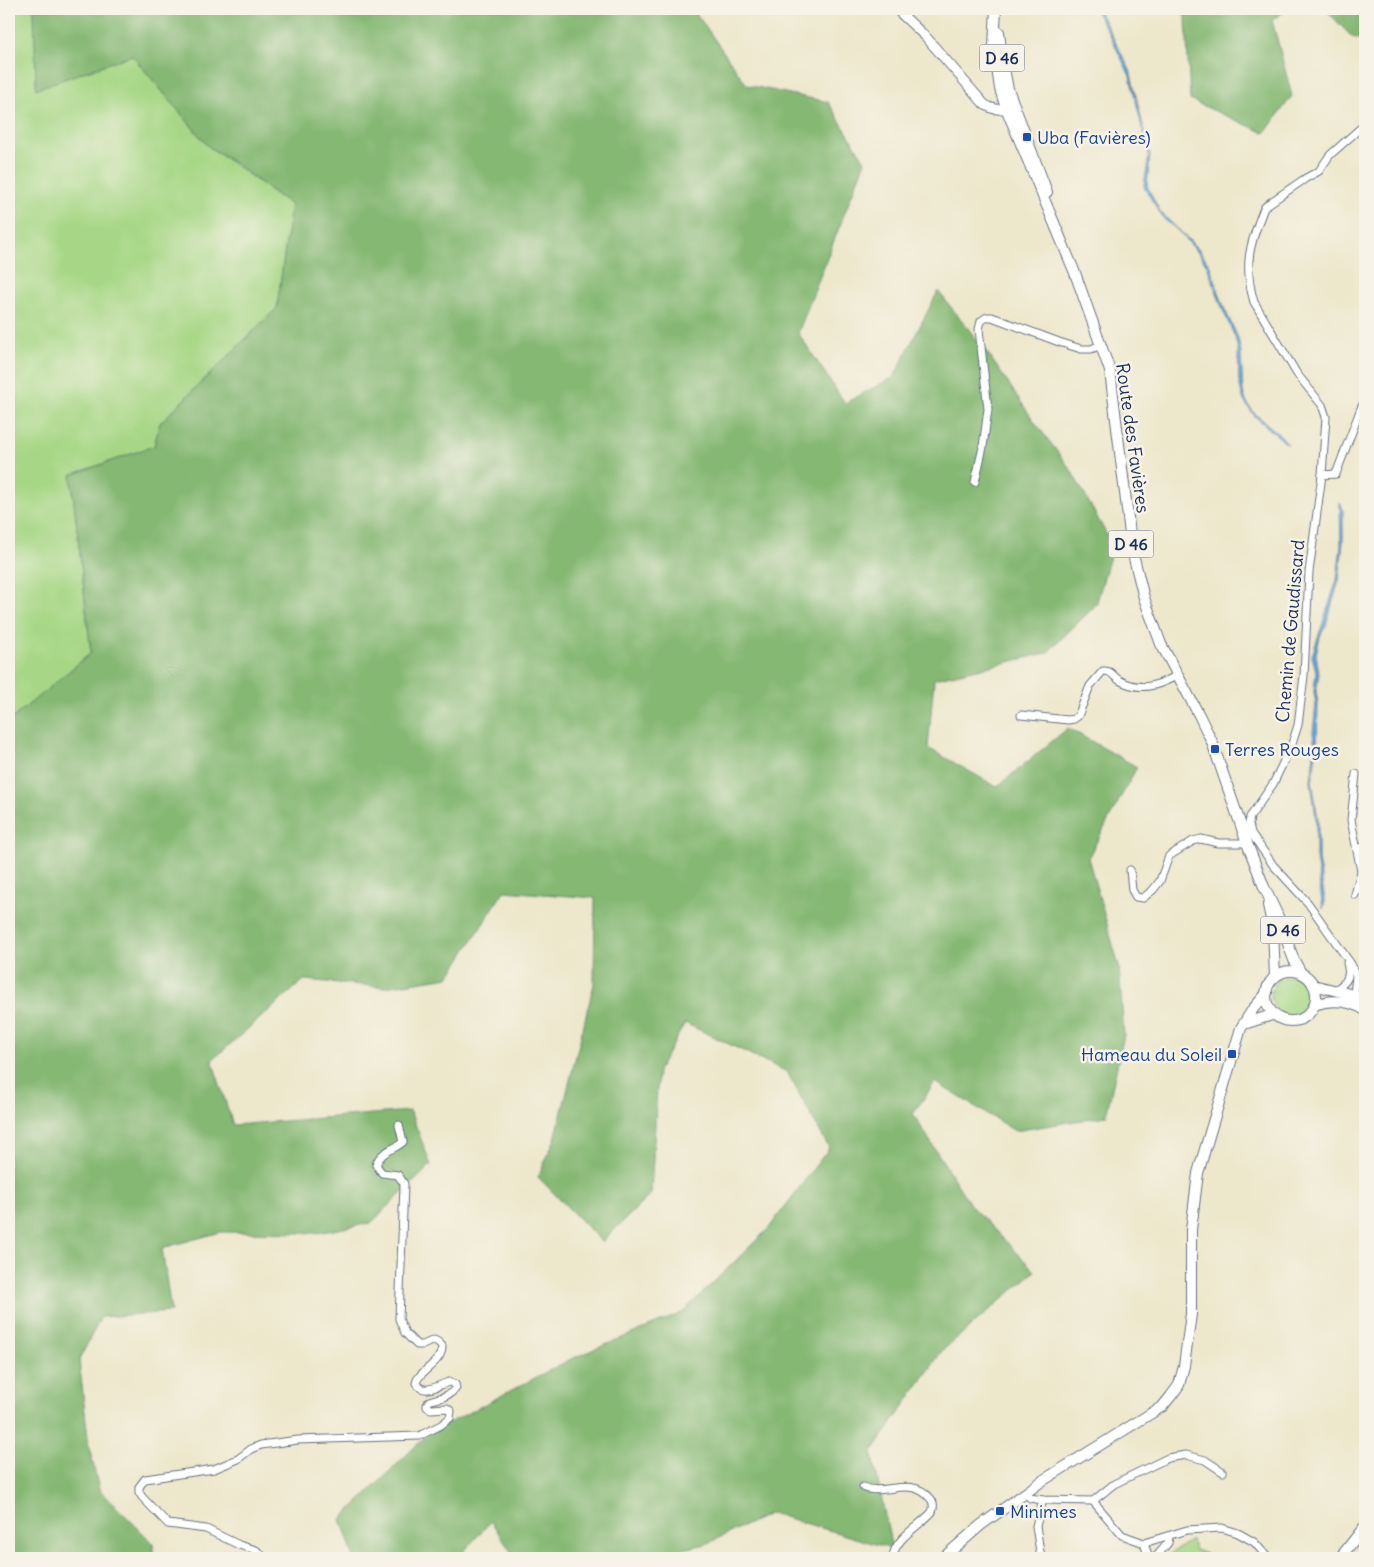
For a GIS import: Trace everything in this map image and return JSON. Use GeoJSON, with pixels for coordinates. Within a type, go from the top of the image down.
{"type":"FeatureCollection","features":[{"type":"Feature","properties":{"kind":"main road","name":"D 46"},"geometry":{"type":"LineString","coordinates":[[996,9],[1010,107]]}},
{"type":"Feature","properties":{"kind":"main road","name":"Route des Favières"},"geometry":{"type":"LineString","coordinates":[[1010,107],[1041,175],[1058,232],[1101,345],[1112,384],[1123,488],[1135,568],[1155,629],[1212,742],[1247,843]]}},
{"type":"Feature","properties":{"kind":"main road","name":"D 46"},"geometry":{"type":"LineString","coordinates":[[1247,843],[1301,973]]}},
{"type":"Feature","properties":{"kind":"main road","name":"D 46"},"geometry":{"type":"LineString","coordinates":[[1264,887],[1273,929],[1275,977]]}},
{"type":"Feature","properties":{"kind":"main road"},"geometry":{"type":"LineString","coordinates":[[1288,972],[1301,973],[1313,985],[1316,995],[1314,1005],[1306,1016],[1294,1021],[1287,1020],[1275,1014],[1268,1004],[1268,987],[1275,977],[1288,972]]}},
{"type":"Feature","properties":{"kind":"main road"},"geometry":{"type":"LineString","coordinates":[[1313,985],[1354,994],[1365,1000]]}},
{"type":"Feature","properties":{"kind":"main road"},"geometry":{"type":"LineString","coordinates":[[943,1558],[970,1534],[1026,1492],[1064,1466],[1163,1406],[1179,1384],[1186,1357],[1191,1314],[1191,1230],[1198,1172],[1232,1054],[1244,1024],[1253,1009],[1267,993]]}},
{"type":"Feature","properties":{"kind":"main road"},"geometry":{"type":"LineString","coordinates":[[1314,1005],[1326,1001],[1340,1001],[1365,1010]]}},
{"type":"Feature","properties":{"kind":"main road"},"geometry":{"type":"LineString","coordinates":[[1244,1024],[1251,1020],[1275,1014]]}},
{"type":"Feature","properties":{"kind":"main road"},"geometry":{"type":"LineString","coordinates":[[1340,1558],[1365,1526]]}},
{"type":"Feature","properties":{"kind":"street"},"geometry":{"type":"LineString","coordinates":[[896,9],[926,38],[984,104],[996,109],[1010,107]]}},
{"type":"Feature","properties":{"kind":"street"},"geometry":{"type":"LineString","coordinates":[[1365,124],[1330,155],[1319,172],[1306,178],[1264,208],[1250,244],[1249,274],[1254,302],[1296,374],[1318,398],[1326,411],[1322,475],[1336,474],[1365,401]]}},
{"type":"Feature","properties":{"kind":"street"},"geometry":{"type":"LineString","coordinates":[[975,482],[983,447],[988,409],[979,330],[981,321],[992,317],[1082,349],[1091,349],[1101,345]]}},
{"type":"Feature","properties":{"kind":"street","name":"Chemin de Gaudissard"},"geometry":{"type":"LineString","coordinates":[[1322,475],[1309,572],[1304,676],[1298,725],[1292,744],[1273,784],[1250,817],[1248,824],[1273,865],[1308,903],[1345,955]]}},
{"type":"Feature","properties":{"kind":"street"},"geometry":{"type":"LineString","coordinates":[[1021,715],[1074,719],[1078,716],[1090,686],[1103,671],[1109,671],[1120,680],[1140,687],[1158,686],[1178,676]]}},
{"type":"Feature","properties":{"kind":"street"},"geometry":{"type":"LineString","coordinates":[[1355,895],[1361,871],[1351,820],[1356,774]]}},
{"type":"Feature","properties":{"kind":"street"},"geometry":{"type":"LineString","coordinates":[[1130,870],[1133,892],[1136,897],[1143,898],[1160,881],[1169,856],[1193,841],[1201,839],[1218,843],[1247,843]]}},
{"type":"Feature","properties":{"kind":"street"},"geometry":{"type":"LineString","coordinates":[[1357,849],[1365,846]]}},
{"type":"Feature","properties":{"kind":"street"},"geometry":{"type":"LineString","coordinates":[[1335,990],[1349,978],[1345,955]]}},
{"type":"Feature","properties":{"kind":"street"},"geometry":{"type":"LineString","coordinates":[[1340,1001],[1354,994],[1356,975],[1345,955]]}},
{"type":"Feature","properties":{"kind":"street"},"geometry":{"type":"LineString","coordinates":[[263,1558],[258,1551],[239,1546],[206,1529],[168,1524],[142,1497],[139,1487],[141,1482],[148,1478],[182,1475],[214,1469],[238,1459],[251,1449],[261,1445],[298,1440],[419,1436],[441,1425],[450,1418],[452,1413],[447,1408],[432,1410],[427,1405],[430,1401],[442,1398],[453,1392],[456,1388],[455,1384],[449,1382],[425,1390],[418,1387],[416,1383],[418,1377],[429,1369],[440,1354],[442,1346],[434,1340],[416,1345],[406,1333],[398,1316],[404,1184],[398,1175],[382,1173],[378,1170],[376,1161],[384,1153],[403,1142],[399,1125]]}},
{"type":"Feature","properties":{"kind":"street"},"geometry":{"type":"LineString","coordinates":[[1026,1492],[1030,1498],[1043,1500],[1092,1501],[1114,1484],[1168,1458],[1186,1455],[1205,1460],[1223,1472]]}},
{"type":"Feature","properties":{"kind":"street"},"geometry":{"type":"LineString","coordinates":[[863,1487],[870,1490],[893,1487],[914,1488],[927,1494],[933,1502],[932,1512],[898,1544],[893,1552],[893,1558]]}},
{"type":"Feature","properties":{"kind":"street"},"geometry":{"type":"LineString","coordinates":[[1041,1558],[1036,1526],[1043,1500]]}},
{"type":"Feature","properties":{"kind":"street"},"geometry":{"type":"LineString","coordinates":[[1092,1501],[1122,1535],[1144,1544],[1187,1530],[1222,1528],[1238,1533],[1254,1542],[1268,1558]]}},
{"type":"Feature","properties":{"kind":"street"},"geometry":{"type":"LineString","coordinates":[[1155,1558],[1168,1543],[1169,1536]]}},
{"type":"Feature","properties":{"kind":"street"},"geometry":{"type":"LineString","coordinates":[[1144,1544],[1149,1558]]}},
{"type":"Feature","properties":{"kind":"green space"},"geometry":{"type":"Polygon","coordinates":[[[9,9],[34,9],[37,88],[132,55],[208,146],[291,205],[277,308],[160,423],[154,446],[71,475],[91,653],[9,721],[9,9]]]}},
{"type":"Feature","properties":{"kind":"green space"},"geometry":{"type":"Polygon","coordinates":[[[34,9],[693,9],[747,85],[828,102],[865,161],[798,333],[845,403],[894,377],[938,291],[986,351],[1034,421],[1071,470],[1113,546],[1096,605],[1047,653],[934,679],[928,748],[997,787],[1068,728],[1137,767],[1088,858],[1119,966],[1124,1035],[1106,1116],[1015,1131],[935,1082],[913,1114],[971,1206],[1035,1271],[942,1351],[872,1452],[892,1549],[771,1513],[706,1544],[642,1558],[515,1558],[491,1521],[458,1558],[354,1558],[341,1519],[428,1434],[569,1360],[682,1313],[769,1228],[829,1148],[787,1072],[685,1023],[658,1071],[651,1194],[602,1242],[538,1177],[555,1139],[594,984],[595,898],[504,891],[449,977],[385,987],[304,980],[212,1060],[233,1125],[410,1111],[431,1165],[371,1223],[317,1233],[221,1232],[162,1248],[171,1312],[101,1317],[79,1360],[89,1446],[99,1489],[153,1543],[153,1558],[9,1558],[9,721],[91,653],[71,475],[154,446],[160,423],[277,308],[291,205],[208,146],[132,55],[36,89],[34,9]]]}},
{"type":"Feature","properties":{"kind":"green space"},"geometry":{"type":"Polygon","coordinates":[[[1180,9],[1288,9],[1272,20],[1292,96],[1265,133],[1190,100],[1186,19],[1180,9]]]}},
{"type":"Feature","properties":{"kind":"green space"},"geometry":{"type":"Polygon","coordinates":[[[1325,9],[1365,9],[1365,41],[1352,37],[1325,9]]]}},
{"type":"Feature","properties":{"kind":"green space"},"geometry":{"type":"Polygon","coordinates":[[[1295,976],[1302,979],[1308,985],[1311,996],[1310,1004],[1302,1013],[1295,1016],[1287,1016],[1280,1013],[1272,1004],[1271,992],[1274,985],[1283,977],[1295,976]]]}},
{"type":"Feature","properties":{"kind":"green space"},"geometry":{"type":"Polygon","coordinates":[[[1191,1540],[1195,1550],[1218,1558],[1167,1558],[1191,1540]]]}},
{"type":"Feature","properties":{"kind":"water"},"geometry":{"type":"Polygon","coordinates":[[[1094,9],[1099,11],[1130,70],[1150,156],[1147,186],[1160,212],[1197,248],[1209,264],[1225,310],[1238,338],[1241,353],[1243,392],[1246,401],[1253,412],[1282,437],[1288,445],[1255,416],[1244,401],[1239,383],[1238,350],[1235,337],[1207,265],[1179,231],[1164,219],[1145,189],[1149,157],[1130,76],[1108,31],[1094,9]]]}},
{"type":"Feature","properties":{"kind":"water"},"geometry":{"type":"Polygon","coordinates":[[[1340,503],[1343,509],[1343,541],[1339,580],[1326,625],[1320,636],[1316,654],[1319,673],[1316,693],[1318,702],[1317,746],[1312,781],[1318,820],[1318,859],[1325,901],[1323,909],[1316,857],[1316,817],[1311,781],[1315,745],[1313,732],[1316,704],[1314,692],[1316,671],[1312,656],[1337,580],[1341,546],[1340,503]]]}},
{"type":"Feature","properties":{"kind":"place","name":"Uba (Favières)"},"geometry":{"type":"Point","coordinates":[1027,137]}},
{"type":"Feature","properties":{"kind":"place","name":"Terres Rouges"},"geometry":{"type":"Point","coordinates":[1215,749]}},
{"type":"Feature","properties":{"kind":"place","name":"Hameau du Soleil"},"geometry":{"type":"Point","coordinates":[1232,1054]}},
{"type":"Feature","properties":{"kind":"place","name":"Minimes"},"geometry":{"type":"Point","coordinates":[1000,1511]}}]}
